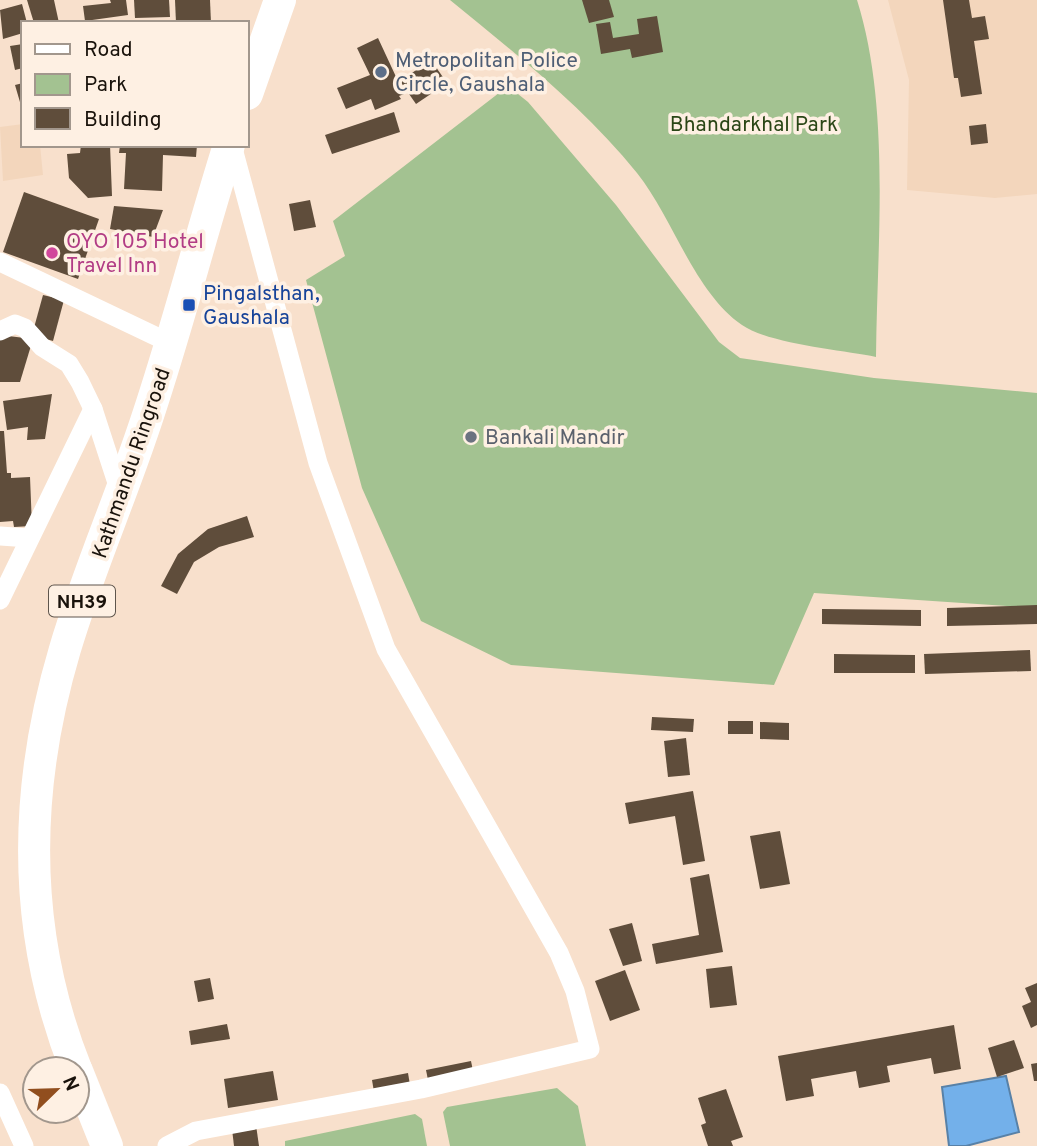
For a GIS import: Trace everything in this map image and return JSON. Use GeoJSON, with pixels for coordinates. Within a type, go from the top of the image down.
{"type":"FeatureCollection","features":[{"type":"Feature","properties":{"kind":"highway"},"geometry":{"type":"LineString","coordinates":[[248,91],[279,0]]}},
{"type":"Feature","properties":{"kind":"highway","name":"Kathmandu Ringroad"},"geometry":{"type":"LineString","coordinates":[[72,1055],[50,990],[34,903],[35,820],[50,714],[65,649],[172,344],[230,147]]}},
{"type":"Feature","properties":{"kind":"highway","name":"Kathmandu Ringroad"},"geometry":{"type":"LineString","coordinates":[[91,1105],[107,1146]]}},
{"type":"Feature","properties":{"kind":"street"},"geometry":{"type":"LineString","coordinates":[[167,1146],[196,1131],[422,1089],[590,1049],[575,991],[559,953],[386,649],[318,463],[232,147]]}},
{"type":"Feature","properties":{"kind":"street"},"geometry":{"type":"LineString","coordinates":[[0,262],[172,344]]}},
{"type":"Feature","properties":{"kind":"street"},"geometry":{"type":"LineString","coordinates":[[0,331],[15,324],[25,328],[42,346],[69,364],[93,409],[120,493]]}},
{"type":"Feature","properties":{"kind":"street"},"geometry":{"type":"LineString","coordinates":[[0,600],[93,409]]}},
{"type":"Feature","properties":{"kind":"street"},"geometry":{"type":"LineString","coordinates":[[0,536],[29,538]]}},
{"type":"Feature","properties":{"kind":"street"},"geometry":{"type":"LineString","coordinates":[[0,1093],[24,1146]]}},
{"type":"Feature","properties":{"kind":"shaded area"},"geometry":{"type":"Polygon","coordinates":[[[888,0],[1037,0],[1037,194],[995,198],[907,190],[909,80],[888,0]]]}},
{"type":"Feature","properties":{"kind":"shaded area"},"geometry":{"type":"Polygon","coordinates":[[[21,124],[21,147],[40,147],[43,175],[3,181],[0,127],[21,124]]]}},
{"type":"Feature","properties":{"kind":"green space","name":"Bhandarkhal Park"},"geometry":{"type":"Polygon","coordinates":[[[450,0],[857,0],[868,42],[878,131],[880,177],[876,357],[806,346],[770,337],[754,332],[725,311],[697,274],[650,191],[616,149],[572,103],[450,0]]]}},
{"type":"Feature","properties":{"kind":"green space"},"geometry":{"type":"Polygon","coordinates":[[[508,86],[528,102],[616,205],[719,342],[740,358],[874,378],[1037,393],[1037,608],[814,593],[774,685],[511,665],[421,621],[362,488],[306,280],[345,256],[333,221],[508,86]]]}},
{"type":"Feature","properties":{"kind":"green space"},"geometry":{"type":"Polygon","coordinates":[[[557,1088],[578,1106],[586,1146],[450,1146],[443,1112],[447,1107],[557,1088]]]}},
{"type":"Feature","properties":{"kind":"green space"},"geometry":{"type":"Polygon","coordinates":[[[415,1114],[422,1119],[427,1146],[285,1146],[285,1141],[415,1114]]]}},
{"type":"Feature","properties":{"kind":"water"},"geometry":{"type":"Polygon","coordinates":[[[1006,1076],[1019,1132],[966,1146],[949,1146],[942,1087],[1006,1076]]]}},
{"type":"Feature","properties":{"kind":"building"},"geometry":{"type":"Polygon","coordinates":[[[27,0],[54,0],[59,21],[33,21],[27,0]]]}},
{"type":"Feature","properties":{"kind":"building"},"geometry":{"type":"Polygon","coordinates":[[[110,0],[126,0],[128,15],[85,21],[83,6],[111,3],[110,0]]]}},
{"type":"Feature","properties":{"kind":"building"},"geometry":{"type":"Polygon","coordinates":[[[134,0],[169,0],[170,17],[135,18],[134,0]]]}},
{"type":"Feature","properties":{"kind":"building"},"geometry":{"type":"Polygon","coordinates":[[[175,0],[210,0],[211,21],[176,21],[175,0]]]}},
{"type":"Feature","properties":{"kind":"building"},"geometry":{"type":"Polygon","coordinates":[[[582,0],[609,0],[614,17],[589,23],[582,0]]]}},
{"type":"Feature","properties":{"kind":"building"},"geometry":{"type":"Polygon","coordinates":[[[943,0],[969,0],[972,18],[985,16],[989,39],[974,41],[982,94],[961,97],[958,78],[954,78],[943,0]]]}},
{"type":"Feature","properties":{"kind":"building"},"geometry":{"type":"Polygon","coordinates":[[[22,4],[26,21],[21,21],[21,34],[3,39],[0,10],[22,4]]]}},
{"type":"Feature","properties":{"kind":"building"},"geometry":{"type":"Polygon","coordinates":[[[657,16],[663,52],[632,58],[630,49],[601,54],[596,24],[610,22],[613,38],[639,34],[637,19],[657,16]]]}},
{"type":"Feature","properties":{"kind":"building"},"geometry":{"type":"Polygon","coordinates":[[[378,38],[404,94],[399,96],[401,99],[375,110],[371,99],[346,109],[337,88],[370,75],[357,48],[378,38]]]}},
{"type":"Feature","properties":{"kind":"building"},"geometry":{"type":"Polygon","coordinates":[[[21,44],[21,68],[15,70],[10,46],[21,44]]]}},
{"type":"Feature","properties":{"kind":"building"},"geometry":{"type":"Polygon","coordinates":[[[431,60],[447,83],[416,104],[400,81],[431,60]]]}},
{"type":"Feature","properties":{"kind":"building"},"geometry":{"type":"Polygon","coordinates":[[[21,84],[21,106],[15,85],[21,84]]]}},
{"type":"Feature","properties":{"kind":"building"},"geometry":{"type":"Polygon","coordinates":[[[394,112],[400,132],[332,154],[325,135],[394,112]]]}},
{"type":"Feature","properties":{"kind":"building"},"geometry":{"type":"Polygon","coordinates":[[[986,124],[988,143],[971,145],[969,126],[986,124]]]}},
{"type":"Feature","properties":{"kind":"building"},"geometry":{"type":"Polygon","coordinates":[[[81,147],[110,147],[112,196],[88,198],[69,178],[67,154],[80,153],[81,147]]]}},
{"type":"Feature","properties":{"kind":"building"},"geometry":{"type":"Polygon","coordinates":[[[120,147],[197,147],[196,157],[163,155],[162,191],[124,189],[126,153],[119,153],[120,147]]]}},
{"type":"Feature","properties":{"kind":"building"},"geometry":{"type":"Polygon","coordinates":[[[24,192],[99,219],[78,279],[3,252],[24,192]]]}},
{"type":"Feature","properties":{"kind":"building"},"geometry":{"type":"Polygon","coordinates":[[[310,200],[316,227],[294,231],[289,204],[310,200]]]}},
{"type":"Feature","properties":{"kind":"building"},"geometry":{"type":"Polygon","coordinates":[[[114,206],[163,210],[153,237],[110,229],[114,206]]]}},
{"type":"Feature","properties":{"kind":"building"},"geometry":{"type":"Polygon","coordinates":[[[43,295],[64,300],[53,341],[32,335],[43,295]]]}},
{"type":"Feature","properties":{"kind":"building"},"geometry":{"type":"Polygon","coordinates":[[[0,335],[33,339],[20,382],[0,382],[0,335]]]}},
{"type":"Feature","properties":{"kind":"building"},"geometry":{"type":"Polygon","coordinates":[[[52,394],[45,439],[27,440],[28,427],[7,430],[3,401],[52,394]]]}},
{"type":"Feature","properties":{"kind":"building"},"geometry":{"type":"Polygon","coordinates":[[[0,431],[4,431],[7,473],[11,473],[11,478],[30,477],[32,526],[14,527],[13,521],[0,522],[0,431]]]}},
{"type":"Feature","properties":{"kind":"building"},"geometry":{"type":"Polygon","coordinates":[[[247,516],[254,537],[219,547],[194,562],[177,594],[161,586],[178,554],[208,529],[247,516]]]}},
{"type":"Feature","properties":{"kind":"building"},"geometry":{"type":"Polygon","coordinates":[[[1037,605],[1037,624],[947,626],[947,608],[1037,605]]]}},
{"type":"Feature","properties":{"kind":"building"},"geometry":{"type":"Polygon","coordinates":[[[822,609],[921,610],[921,626],[822,624],[822,609]]]}},
{"type":"Feature","properties":{"kind":"building"},"geometry":{"type":"Polygon","coordinates":[[[1030,650],[1031,671],[925,674],[924,654],[1030,650]]]}},
{"type":"Feature","properties":{"kind":"building"},"geometry":{"type":"Polygon","coordinates":[[[834,654],[915,655],[915,673],[834,673],[834,654]]]}},
{"type":"Feature","properties":{"kind":"building"},"geometry":{"type":"Polygon","coordinates":[[[652,717],[694,719],[693,732],[651,730],[652,717]]]}},
{"type":"Feature","properties":{"kind":"building"},"geometry":{"type":"Polygon","coordinates":[[[728,721],[753,721],[753,734],[728,734],[728,721]]]}},
{"type":"Feature","properties":{"kind":"building"},"geometry":{"type":"Polygon","coordinates":[[[760,722],[789,723],[789,740],[760,739],[760,722]]]}},
{"type":"Feature","properties":{"kind":"building"},"geometry":{"type":"Polygon","coordinates":[[[686,738],[690,775],[668,777],[664,741],[686,738]]]}},
{"type":"Feature","properties":{"kind":"building"},"geometry":{"type":"Polygon","coordinates":[[[693,791],[705,861],[683,865],[675,816],[629,824],[625,803],[693,791]]]}},
{"type":"Feature","properties":{"kind":"building"},"geometry":{"type":"Polygon","coordinates":[[[780,831],[790,884],[760,889],[750,836],[780,831]]]}},
{"type":"Feature","properties":{"kind":"building"},"geometry":{"type":"Polygon","coordinates":[[[709,874],[723,952],[656,964],[652,944],[699,935],[690,878],[709,874]]]}},
{"type":"Feature","properties":{"kind":"building"},"geometry":{"type":"Polygon","coordinates":[[[632,923],[642,961],[623,966],[609,929],[632,923]]]}},
{"type":"Feature","properties":{"kind":"building"},"geometry":{"type":"Polygon","coordinates":[[[732,966],[737,1005],[710,1008],[706,969],[732,966]]]}},
{"type":"Feature","properties":{"kind":"building"},"geometry":{"type":"Polygon","coordinates":[[[625,970],[640,1010],[610,1021],[595,981],[625,970]]]}},
{"type":"Feature","properties":{"kind":"building"},"geometry":{"type":"Polygon","coordinates":[[[210,978],[214,999],[198,1002],[194,981],[210,978]]]}},
{"type":"Feature","properties":{"kind":"building"},"geometry":{"type":"Polygon","coordinates":[[[1037,983],[1037,1025],[1031,1028],[1022,1006],[1031,1002],[1025,988],[1037,983]]]}},
{"type":"Feature","properties":{"kind":"building"},"geometry":{"type":"Polygon","coordinates":[[[227,1024],[230,1039],[191,1045],[189,1031],[227,1024]]]}},
{"type":"Feature","properties":{"kind":"building"},"geometry":{"type":"Polygon","coordinates":[[[954,1025],[961,1069],[934,1074],[931,1058],[887,1066],[890,1082],[859,1088],[856,1071],[811,1079],[814,1096],[786,1101],[778,1056],[954,1025]]]}},
{"type":"Feature","properties":{"kind":"building"},"geometry":{"type":"Polygon","coordinates":[[[1014,1040],[1024,1068],[997,1077],[988,1048],[1014,1040]]]}},
{"type":"Feature","properties":{"kind":"building"},"geometry":{"type":"Polygon","coordinates":[[[471,1061],[473,1071],[428,1080],[426,1070],[471,1061]]]}},
{"type":"Feature","properties":{"kind":"building"},"geometry":{"type":"Polygon","coordinates":[[[1037,1063],[1037,1081],[1034,1081],[1031,1064],[1037,1063]]]}},
{"type":"Feature","properties":{"kind":"building"},"geometry":{"type":"Polygon","coordinates":[[[273,1071],[278,1100],[228,1108],[224,1079],[273,1071]]]}},
{"type":"Feature","properties":{"kind":"building"},"geometry":{"type":"Polygon","coordinates":[[[408,1073],[410,1085],[374,1092],[372,1080],[408,1073]]]}},
{"type":"Feature","properties":{"kind":"building"},"geometry":{"type":"Polygon","coordinates":[[[726,1089],[743,1137],[731,1141],[733,1146],[708,1146],[701,1125],[706,1123],[698,1098],[726,1089]]]}},
{"type":"Feature","properties":{"kind":"building"},"geometry":{"type":"Polygon","coordinates":[[[256,1125],[259,1146],[234,1146],[232,1129],[256,1125]]]}},
{"type":"Feature","properties":{"kind":"place","name":"Metropolitan Police Circle, Gaushala"},"geometry":{"type":"Point","coordinates":[381,72]}},
{"type":"Feature","properties":{"kind":"place","name":"OYO 105 Hotel Travel Inn"},"geometry":{"type":"Point","coordinates":[52,253]}},
{"type":"Feature","properties":{"kind":"place","name":"Pingalsthan, Gaushala"},"geometry":{"type":"Point","coordinates":[189,305]}},
{"type":"Feature","properties":{"kind":"place","name":"Bankali Mandir"},"geometry":{"type":"Point","coordinates":[471,437]}}]}
